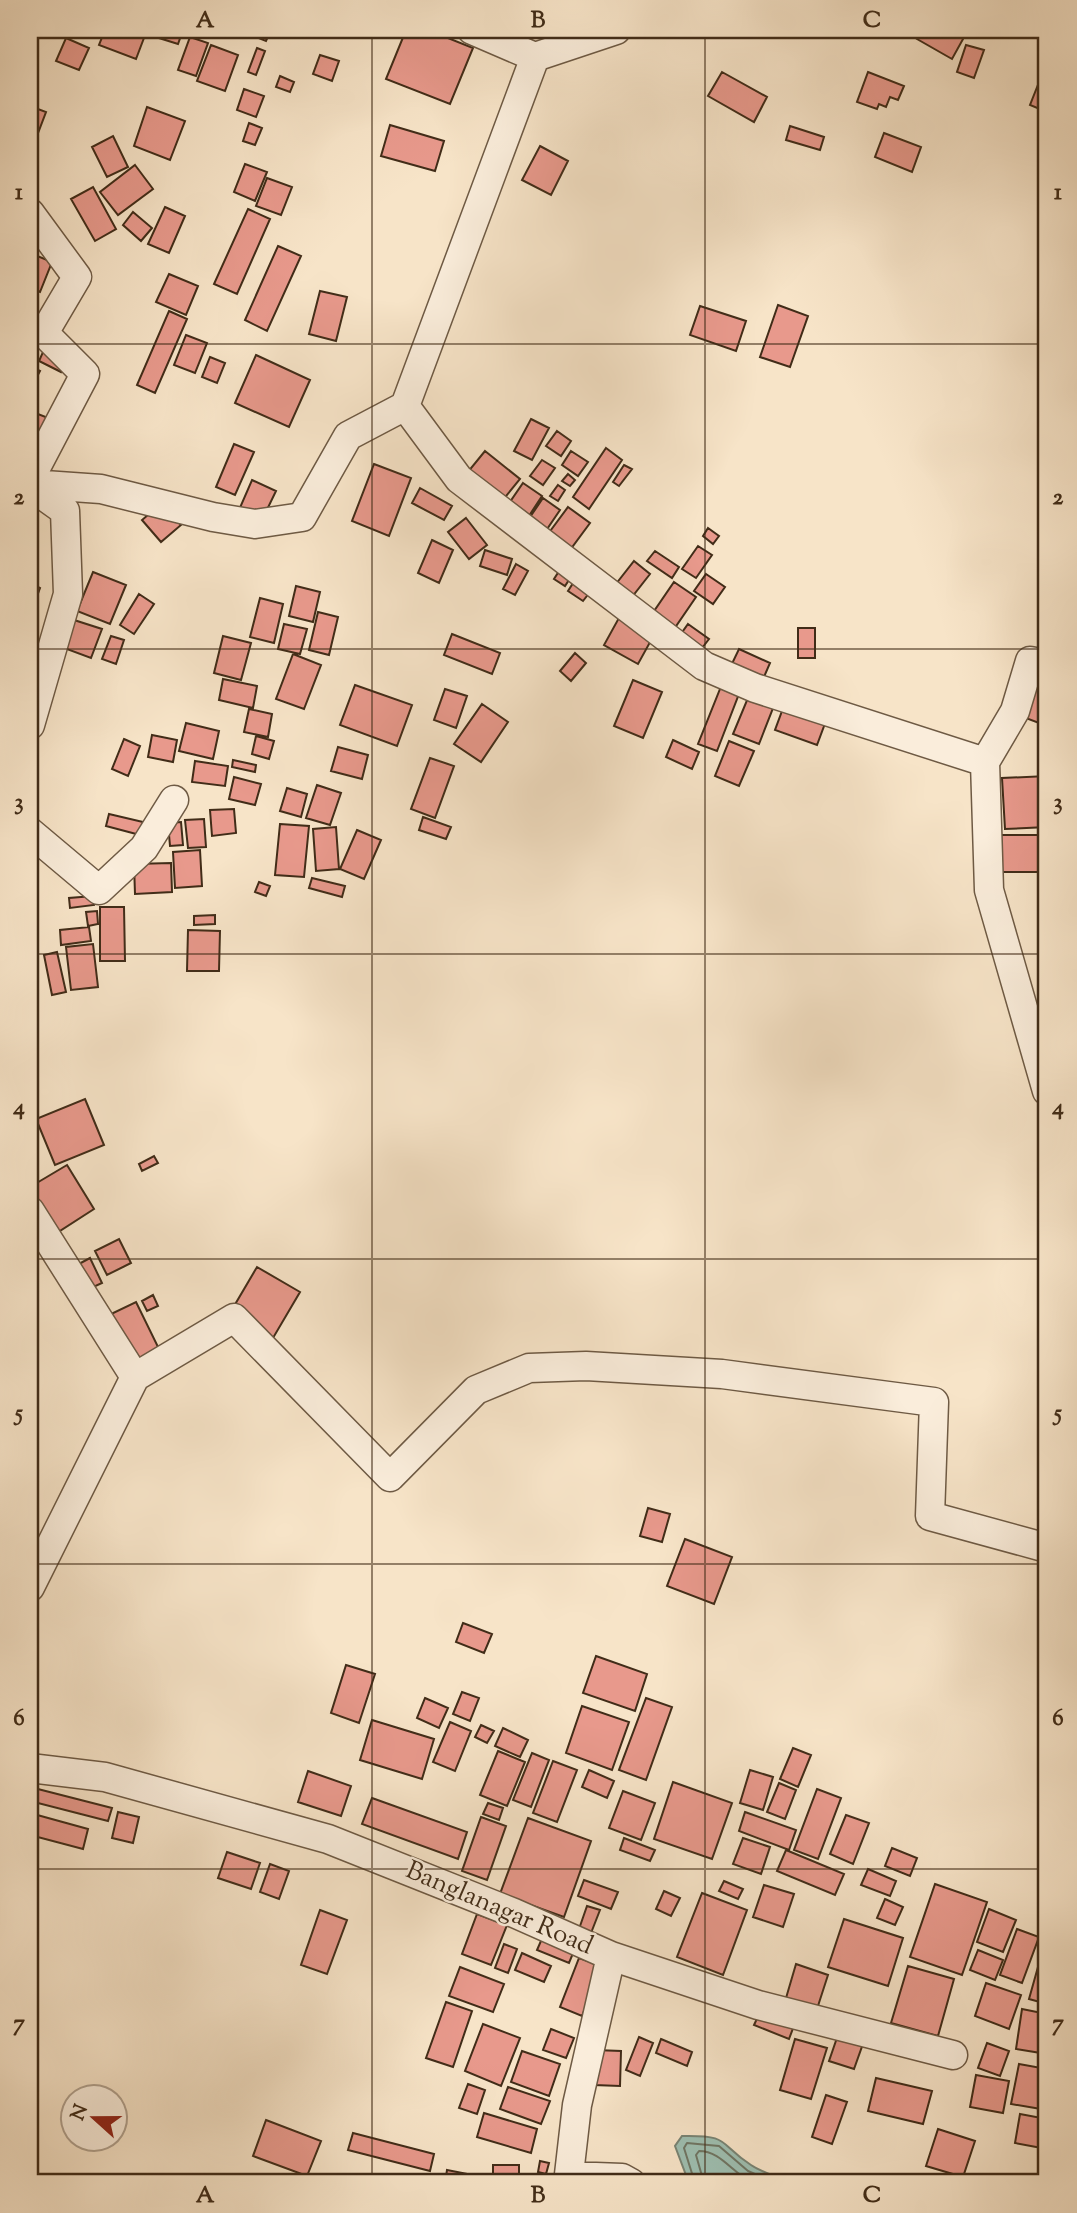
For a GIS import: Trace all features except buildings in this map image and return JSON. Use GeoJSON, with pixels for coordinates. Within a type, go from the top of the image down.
{"type":"FeatureCollection","features":[{"type":"Feature","properties":{"kind":"street"},"geometry":{"type":"LineString","coordinates":[[472,30],[536,57],[616,30]]}},
{"type":"Feature","properties":{"kind":"street"},"geometry":{"type":"LineString","coordinates":[[30,483],[101,489],[213,517],[255,524],[302,517],[348,436],[405,407],[536,57]]}},
{"type":"Feature","properties":{"kind":"street"},"geometry":{"type":"LineString","coordinates":[[30,213],[77,277],[44,332],[85,374],[30,483]]}},
{"type":"Feature","properties":{"kind":"street"},"geometry":{"type":"LineString","coordinates":[[405,407],[459,479],[704,666],[755,688],[985,762]]}},
{"type":"Feature","properties":{"kind":"street"},"geometry":{"type":"LineString","coordinates":[[30,483],[65,511],[68,594],[30,725]]}},
{"type":"Feature","properties":{"kind":"street"},"geometry":{"type":"LineString","coordinates":[[1047,664],[1030,661],[1014,711],[985,762],[989,890],[1047,1091]]}},
{"type":"Feature","properties":{"kind":"street"},"geometry":{"type":"LineString","coordinates":[[30,832],[99,890],[144,848],[174,800]]}},
{"type":"Feature","properties":{"kind":"street"},"geometry":{"type":"LineString","coordinates":[[30,1211],[135,1377]]}},
{"type":"Feature","properties":{"kind":"street"},"geometry":{"type":"LineString","coordinates":[[30,1587],[135,1377],[234,1318],[390,1477],[476,1390],[529,1368],[586,1366],[722,1374],[934,1402],[930,1516],[1047,1548]]}},
{"type":"Feature","properties":{"kind":"street","name":"Banglanagar Road"},"geometry":{"type":"LineString","coordinates":[[30,1769],[105,1777],[328,1839],[611,1956],[577,2105],[569,2180]]}},
{"type":"Feature","properties":{"kind":"street"},"geometry":{"type":"LineString","coordinates":[[611,1956],[758,2005],[953,2054]]}},
{"type":"Feature","properties":{"kind":"street"},"geometry":{"type":"LineString","coordinates":[[569,2180],[622,2178],[631,2183]]}},
{"type":"Feature","properties":{"kind":"water"},"geometry":{"type":"Polygon","coordinates":[[[682,2136],[717,2139],[756,2168],[793,2183],[689,2183],[675,2146],[682,2136]]]}}]}
